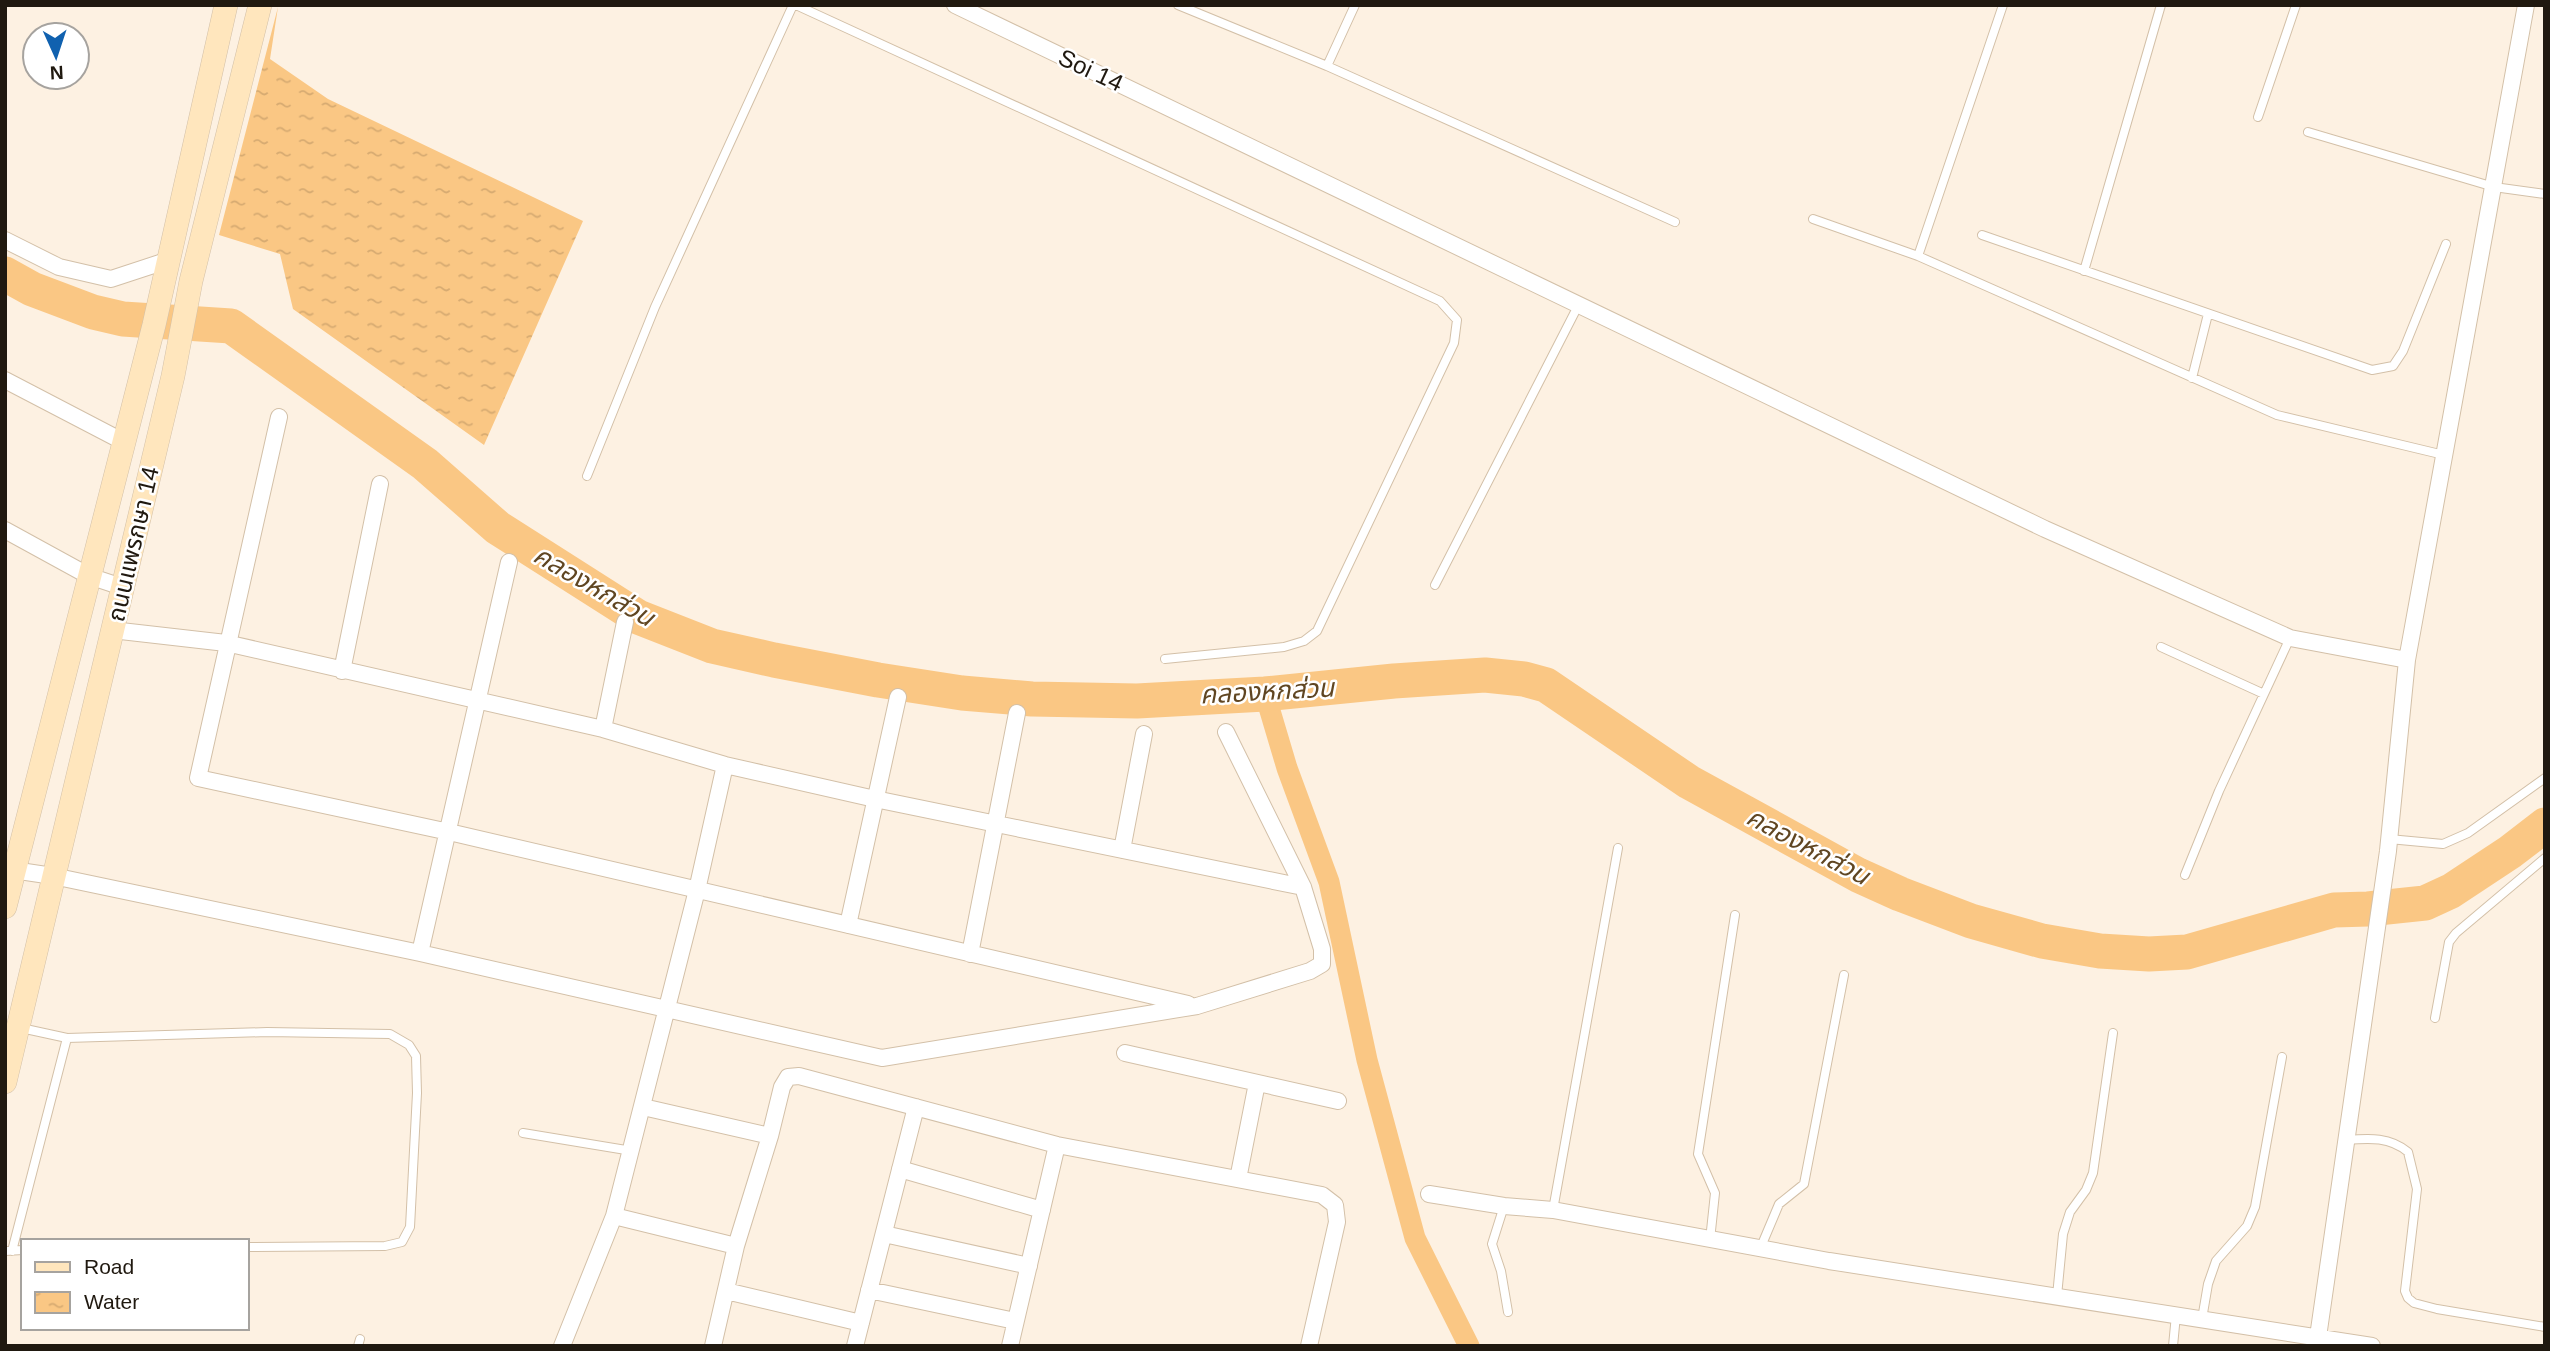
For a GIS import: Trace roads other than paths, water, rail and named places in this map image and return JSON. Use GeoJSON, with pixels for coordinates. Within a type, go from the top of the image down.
{"type":"FeatureCollection","features":[{"type":"Feature","properties":{"kind":"main road","name":"ถนนแพรกษา 14"},"geometry":{"type":"LineString","coordinates":[[5,907],[10,870],[145,359],[226,5]]}},
{"type":"Feature","properties":{"kind":"main road","name":"ถนนแพรกษา 14"},"geometry":{"type":"LineString","coordinates":[[5,1082],[173,376],[191,281],[260,5]]}},
{"type":"Feature","properties":{"kind":"street","name":"Soi 14"},"geometry":{"type":"LineString","coordinates":[[955,5],[2045,529],[2290,638],[2407,660]]}},
{"type":"Feature","properties":{"kind":"street"},"geometry":{"type":"LineString","coordinates":[[2318,1337],[2372,968],[2407,660],[2526,5]]}},
{"type":"Feature","properties":{"kind":"street"},"geometry":{"type":"LineString","coordinates":[[5,240],[59,267],[111,279],[167,269]]}},
{"type":"Feature","properties":{"kind":"street"},"geometry":{"type":"LineString","coordinates":[[5,380],[124,442]]}},
{"type":"Feature","properties":{"kind":"street"},"geometry":{"type":"LineString","coordinates":[[279,417],[226,643],[198,778],[449,832],[1197,1006]]}},
{"type":"Feature","properties":{"kind":"street"},"geometry":{"type":"LineString","coordinates":[[342,671],[380,484]]}},
{"type":"Feature","properties":{"kind":"street"},"geometry":{"type":"LineString","coordinates":[[5,530],[89,576],[122,587]]}},
{"type":"Feature","properties":{"kind":"street"},"geometry":{"type":"LineString","coordinates":[[420,953],[509,562]]}},
{"type":"Feature","properties":{"kind":"street"},"geometry":{"type":"LineString","coordinates":[[603,729],[625,622]]}},
{"type":"Feature","properties":{"kind":"street"},"geometry":{"type":"LineString","coordinates":[[112,630],[226,643],[603,729],[725,765],[875,799],[1303,887]]}},
{"type":"Feature","properties":{"kind":"street"},"geometry":{"type":"LineString","coordinates":[[848,925],[898,697]]}},
{"type":"Feature","properties":{"kind":"street"},"geometry":{"type":"LineString","coordinates":[[970,954],[1017,713]]}},
{"type":"Feature","properties":{"kind":"street"},"geometry":{"type":"LineString","coordinates":[[10,870],[53,876],[420,953],[883,1058],[1197,1006],[1310,971],[1322,964],[1322,949],[1303,887],[1226,732]]}},
{"type":"Feature","properties":{"kind":"street"},"geometry":{"type":"LineString","coordinates":[[1122,850],[1144,734]]}},
{"type":"Feature","properties":{"kind":"street"},"geometry":{"type":"LineString","coordinates":[[562,1346],[614,1216],[697,890],[725,765]]}},
{"type":"Feature","properties":{"kind":"street"},"geometry":{"type":"LineString","coordinates":[[1125,1053],[1338,1101]]}},
{"type":"Feature","properties":{"kind":"street"},"geometry":{"type":"LineString","coordinates":[[712,1346],[736,1246],[782,1087],[788,1077],[799,1076],[1057,1145],[1322,1195],[1335,1205],[1337,1222],[1309,1346]]}},
{"type":"Feature","properties":{"kind":"street"},"geometry":{"type":"LineString","coordinates":[[1238,1180],[1257,1083]]}},
{"type":"Feature","properties":{"kind":"street"},"geometry":{"type":"LineString","coordinates":[[643,1107],[770,1136]]}},
{"type":"Feature","properties":{"kind":"street"},"geometry":{"type":"LineString","coordinates":[[855,1346],[916,1107]]}},
{"type":"Feature","properties":{"kind":"street"},"geometry":{"type":"LineString","coordinates":[[1010,1346],[1057,1145]]}},
{"type":"Feature","properties":{"kind":"street"},"geometry":{"type":"LineString","coordinates":[[900,1170],[1042,1210]]}},
{"type":"Feature","properties":{"kind":"street"},"geometry":{"type":"LineString","coordinates":[[1429,1194],[1504,1206],[1553,1210],[1760,1249],[2372,1346]]}},
{"type":"Feature","properties":{"kind":"street"},"geometry":{"type":"LineString","coordinates":[[614,1216],[736,1246]]}},
{"type":"Feature","properties":{"kind":"street"},"geometry":{"type":"LineString","coordinates":[[884,1234],[1029,1266]]}},
{"type":"Feature","properties":{"kind":"street"},"geometry":{"type":"LineString","coordinates":[[869,1290],[1015,1321]]}},
{"type":"Feature","properties":{"kind":"street"},"geometry":{"type":"LineString","coordinates":[[726,1291],[861,1323]]}},
{"type":"Feature","properties":{"kind":"lane"},"geometry":{"type":"LineString","coordinates":[[587,475],[655,307],[794,5],[1440,301],[1457,320],[1454,343],[1317,631],[1304,641],[1284,647],[1165,659]]}},
{"type":"Feature","properties":{"kind":"lane"},"geometry":{"type":"LineString","coordinates":[[1178,5],[1327,66],[1675,222]]}},
{"type":"Feature","properties":{"kind":"lane"},"geometry":{"type":"LineString","coordinates":[[1327,66],[1355,5]]}},
{"type":"Feature","properties":{"kind":"lane"},"geometry":{"type":"LineString","coordinates":[[1918,256],[2003,5]]}},
{"type":"Feature","properties":{"kind":"lane"},"geometry":{"type":"LineString","coordinates":[[2084,271],[2161,5]]}},
{"type":"Feature","properties":{"kind":"lane"},"geometry":{"type":"LineString","coordinates":[[2258,117],[2296,5]]}},
{"type":"Feature","properties":{"kind":"lane"},"geometry":{"type":"LineString","coordinates":[[2308,132],[2494,187],[2545,194]]}},
{"type":"Feature","properties":{"kind":"lane"},"geometry":{"type":"LineString","coordinates":[[1813,219],[1918,256],[2277,415],[2444,455]]}},
{"type":"Feature","properties":{"kind":"lane"},"geometry":{"type":"LineString","coordinates":[[1982,234],[2372,370],[2393,366],[2403,351],[2446,244]]}},
{"type":"Feature","properties":{"kind":"lane"},"geometry":{"type":"LineString","coordinates":[[1435,585],[1579,304]]}},
{"type":"Feature","properties":{"kind":"lane"},"geometry":{"type":"LineString","coordinates":[[2192,378],[2208,314]]}},
{"type":"Feature","properties":{"kind":"lane"},"geometry":{"type":"LineString","coordinates":[[2185,875],[2219,791],[2290,638]]}},
{"type":"Feature","properties":{"kind":"lane"},"geometry":{"type":"LineString","coordinates":[[2161,647],[2264,694]]}},
{"type":"Feature","properties":{"kind":"lane"},"geometry":{"type":"LineString","coordinates":[[2388,845],[2443,844],[2468,833],[2545,778]]}},
{"type":"Feature","properties":{"kind":"lane"},"geometry":{"type":"LineString","coordinates":[[1553,1210],[1618,848]]}},
{"type":"Feature","properties":{"kind":"lane"},"geometry":{"type":"LineString","coordinates":[[2435,1018],[2449,942],[2456,933],[2545,858]]}},
{"type":"Feature","properties":{"kind":"lane"},"geometry":{"type":"LineString","coordinates":[[1710,1240],[1714,1193],[1698,1154],[1735,915]]}},
{"type":"Feature","properties":{"kind":"lane"},"geometry":{"type":"LineString","coordinates":[[1760,1249],[1779,1204],[1804,1184],[1844,975]]}},
{"type":"Feature","properties":{"kind":"lane"},"geometry":{"type":"LineString","coordinates":[[19,1027],[67,1038],[267,1032],[390,1034],[409,1045],[416,1056],[417,1093],[410,1227],[402,1242],[385,1246],[248,1247]]}},
{"type":"Feature","properties":{"kind":"lane"},"geometry":{"type":"LineString","coordinates":[[2057,1296],[2063,1234],[2070,1212],[2086,1190],[2093,1172],[2113,1033]]}},
{"type":"Feature","properties":{"kind":"lane"},"geometry":{"type":"LineString","coordinates":[[9,1251],[67,1038]]}},
{"type":"Feature","properties":{"kind":"lane"},"geometry":{"type":"LineString","coordinates":[[2202,1319],[2208,1284],[2216,1261],[2247,1226],[2255,1207],[2282,1057]]}},
{"type":"Feature","properties":{"kind":"lane"},"geometry":{"type":"LineString","coordinates":[[523,1133],[632,1151]]}},
{"type":"Feature","properties":{"kind":"lane"},"geometry":{"type":"LineString","coordinates":[[2347,1140],[2389,1140],[2408,1152],[2417,1189],[2405,1291],[2408,1298],[2414,1303],[2437,1309],[2545,1327]]}},
{"type":"Feature","properties":{"kind":"lane"},"geometry":{"type":"LineString","coordinates":[[1504,1206],[1492,1244],[1507,1312]]}},
{"type":"Feature","properties":{"kind":"lane"},"geometry":{"type":"LineString","coordinates":[[2173,1346],[2176,1315]]}},
{"type":"Feature","properties":{"kind":"water"},"geometry":{"type":"Polygon","coordinates":[[[278,7],[270,59],[328,99],[583,221],[484,445],[293,309],[280,254],[219,235],[278,7]]]}},
{"type":"Feature","properties":{"kind":"waterway","name":"คลองหกส่วน"},"geometry":{"type":"LineString","coordinates":[[5,274],[32,289],[93,312],[123,319],[231,326],[425,464],[498,528],[638,617],[712,646],[878,680],[962,693],[1032,699],[1137,701],[1265,694],[1485,675],[1524,679],[1546,685],[1689,782],[1858,875],[1971,921],[2042,941],[2100,951],[2149,954],[2187,952],[2334,910],[2425,903],[2451,891],[2545,825]]}},
{"type":"Feature","properties":{"kind":"waterway"},"geometry":{"type":"LineString","coordinates":[[1265,694],[1287,768],[1329,882],[1367,1060],[1415,1238],[1469,1346]]}}]}
